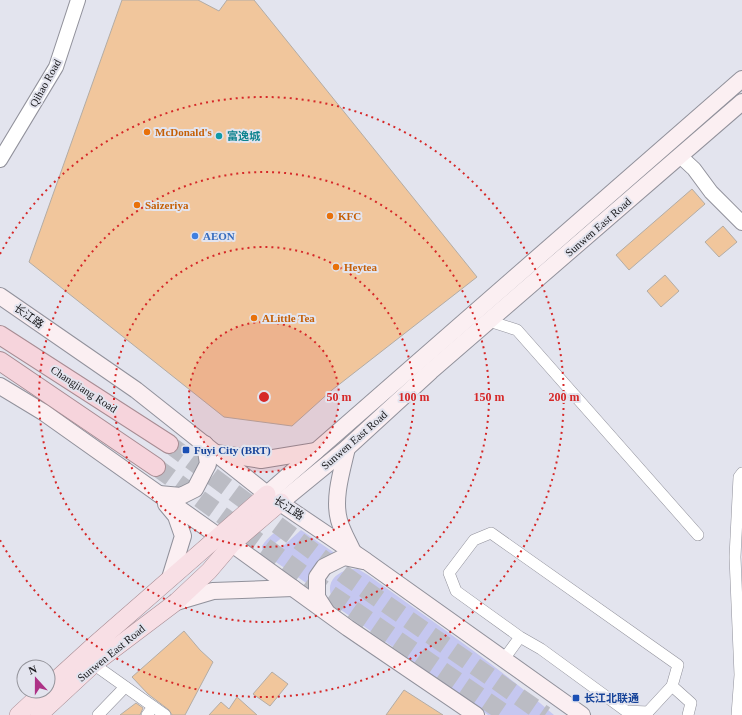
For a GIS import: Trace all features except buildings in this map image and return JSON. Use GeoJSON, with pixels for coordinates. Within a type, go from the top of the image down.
{"type":"FeatureCollection","features":[{"type":"Feature","properties":{"kind":"highway","name":"Changjiang Road"},"geometry":{"type":"LineString","coordinates":[[0,335],[169,444]]}},
{"type":"Feature","properties":{"kind":"highway"},"geometry":{"type":"LineString","coordinates":[[0,361],[156,467]]}},
{"type":"Feature","properties":{"kind":"main road","name":"Sunwen East Road"},"geometry":{"type":"LineString","coordinates":[[274,498],[316,450],[742,79]]}},
{"type":"Feature","properties":{"kind":"main road","name":"Sunwen East Road"},"geometry":{"type":"LineString","coordinates":[[39,715],[88,660],[170,578],[225,540],[274,498],[347,448],[489,321],[742,102]]}},
{"type":"Feature","properties":{"kind":"main road","name":"长江路"},"geometry":{"type":"LineString","coordinates":[[0,296],[136,390],[274,498],[504,659],[571,710],[582,715]]}},
{"type":"Feature","properties":{"kind":"main road"},"geometry":{"type":"LineString","coordinates":[[0,386],[43,412],[328,613],[476,715]]}},
{"type":"Feature","properties":{"kind":"main road"},"geometry":{"type":"LineString","coordinates":[[347,448],[342,470],[338,509],[343,529],[360,557]]}},
{"type":"Feature","properties":{"kind":"main road"},"geometry":{"type":"LineString","coordinates":[[159,494],[181,496],[194,489],[208,464],[210,449],[261,460],[316,450]]}},
{"type":"Feature","properties":{"kind":"main road"},"geometry":{"type":"LineString","coordinates":[[159,494],[176,516],[183,536],[170,578]]}},
{"type":"Feature","properties":{"kind":"main road","name":"Sunwen East Road"},"geometry":{"type":"LineString","coordinates":[[56,682],[176,602],[209,571],[225,540]]}},
{"type":"Feature","properties":{"kind":"main road"},"geometry":{"type":"LineString","coordinates":[[328,613],[318,597],[317,577],[324,567],[344,557],[360,557]]}},
{"type":"Feature","properties":{"kind":"main road"},"geometry":{"type":"LineString","coordinates":[[176,602],[213,591],[293,588]]}},
{"type":"Feature","properties":{"kind":"main road"},"geometry":{"type":"LineString","coordinates":[[18,715],[35,699]]}},
{"type":"Feature","properties":{"kind":"street","name":"Qihao Road"},"geometry":{"type":"LineString","coordinates":[[0,160],[56,67],[78,0]]}},
{"type":"Feature","properties":{"kind":"street"},"geometry":{"type":"LineString","coordinates":[[680,156],[694,169],[712,192],[742,223]]}},
{"type":"Feature","properties":{"kind":"street"},"geometry":{"type":"LineString","coordinates":[[489,321],[518,330],[698,535]]}},
{"type":"Feature","properties":{"kind":"street"},"geometry":{"type":"LineString","coordinates":[[737,715],[740,675],[735,557],[739,477],[742,473]]}},
{"type":"Feature","properties":{"kind":"street"},"geometry":{"type":"LineString","coordinates":[[491,533],[678,665],[672,686],[648,712],[626,711],[541,649],[520,637],[456,591],[449,573],[474,540],[491,533]]}},
{"type":"Feature","properties":{"kind":"street"},"geometry":{"type":"LineString","coordinates":[[504,659],[520,637]]}},
{"type":"Feature","properties":{"kind":"street"},"geometry":{"type":"LineString","coordinates":[[88,660],[125,687],[150,711],[165,715]]}},
{"type":"Feature","properties":{"kind":"street"},"geometry":{"type":"LineString","coordinates":[[672,686],[691,703],[688,715]]}},
{"type":"Feature","properties":{"kind":"street"},"geometry":{"type":"LineString","coordinates":[[98,715],[125,687]]}},
{"type":"Feature","properties":{"kind":"shaded area"},"geometry":{"type":"Polygon","coordinates":[[[290,525],[295,527],[263,553],[262,546],[267,539],[278,530],[290,525]]]}},
{"type":"Feature","properties":{"kind":"shaded area"},"geometry":{"type":"Polygon","coordinates":[[[301,530],[339,556],[312,587],[270,558],[301,530]]]}},
{"type":"Feature","properties":{"kind":"shaded area"},"geometry":{"type":"Polygon","coordinates":[[[358,569],[368,575],[439,626],[486,660],[554,715],[488,715],[337,607],[331,594],[331,583],[333,578],[344,571],[358,569]]]}},
{"type":"Feature","properties":{"kind":"tunnel"},"geometry":{"type":"LineString","coordinates":[[169,444],[346,576],[545,715]]}},
{"type":"Feature","properties":{"kind":"tunnel"},"geometry":{"type":"LineString","coordinates":[[156,467],[329,593],[507,715]]}},
{"type":"Feature","properties":{"kind":"place","name":"McDonald's"},"geometry":{"type":"Point","coordinates":[147,132]}},
{"type":"Feature","properties":{"kind":"place","name":"富逸城"},"geometry":{"type":"Point","coordinates":[219,136]}},
{"type":"Feature","properties":{"kind":"place","name":"Saizeriya"},"geometry":{"type":"Point","coordinates":[137,205]}},
{"type":"Feature","properties":{"kind":"place","name":"KFC"},"geometry":{"type":"Point","coordinates":[330,216]}},
{"type":"Feature","properties":{"kind":"place","name":"AEON"},"geometry":{"type":"Point","coordinates":[195,236]}},
{"type":"Feature","properties":{"kind":"place","name":"Heytea"},"geometry":{"type":"Point","coordinates":[336,267]}},
{"type":"Feature","properties":{"kind":"place","name":"ALittle Tea"},"geometry":{"type":"Point","coordinates":[254,318]}},
{"type":"Feature","properties":{"kind":"place","name":"Fuyi City (BRT)"},"geometry":{"type":"Point","coordinates":[186,450]}},
{"type":"Feature","properties":{"kind":"place","name":"长江北联通"},"geometry":{"type":"Point","coordinates":[576,698]}}]}
